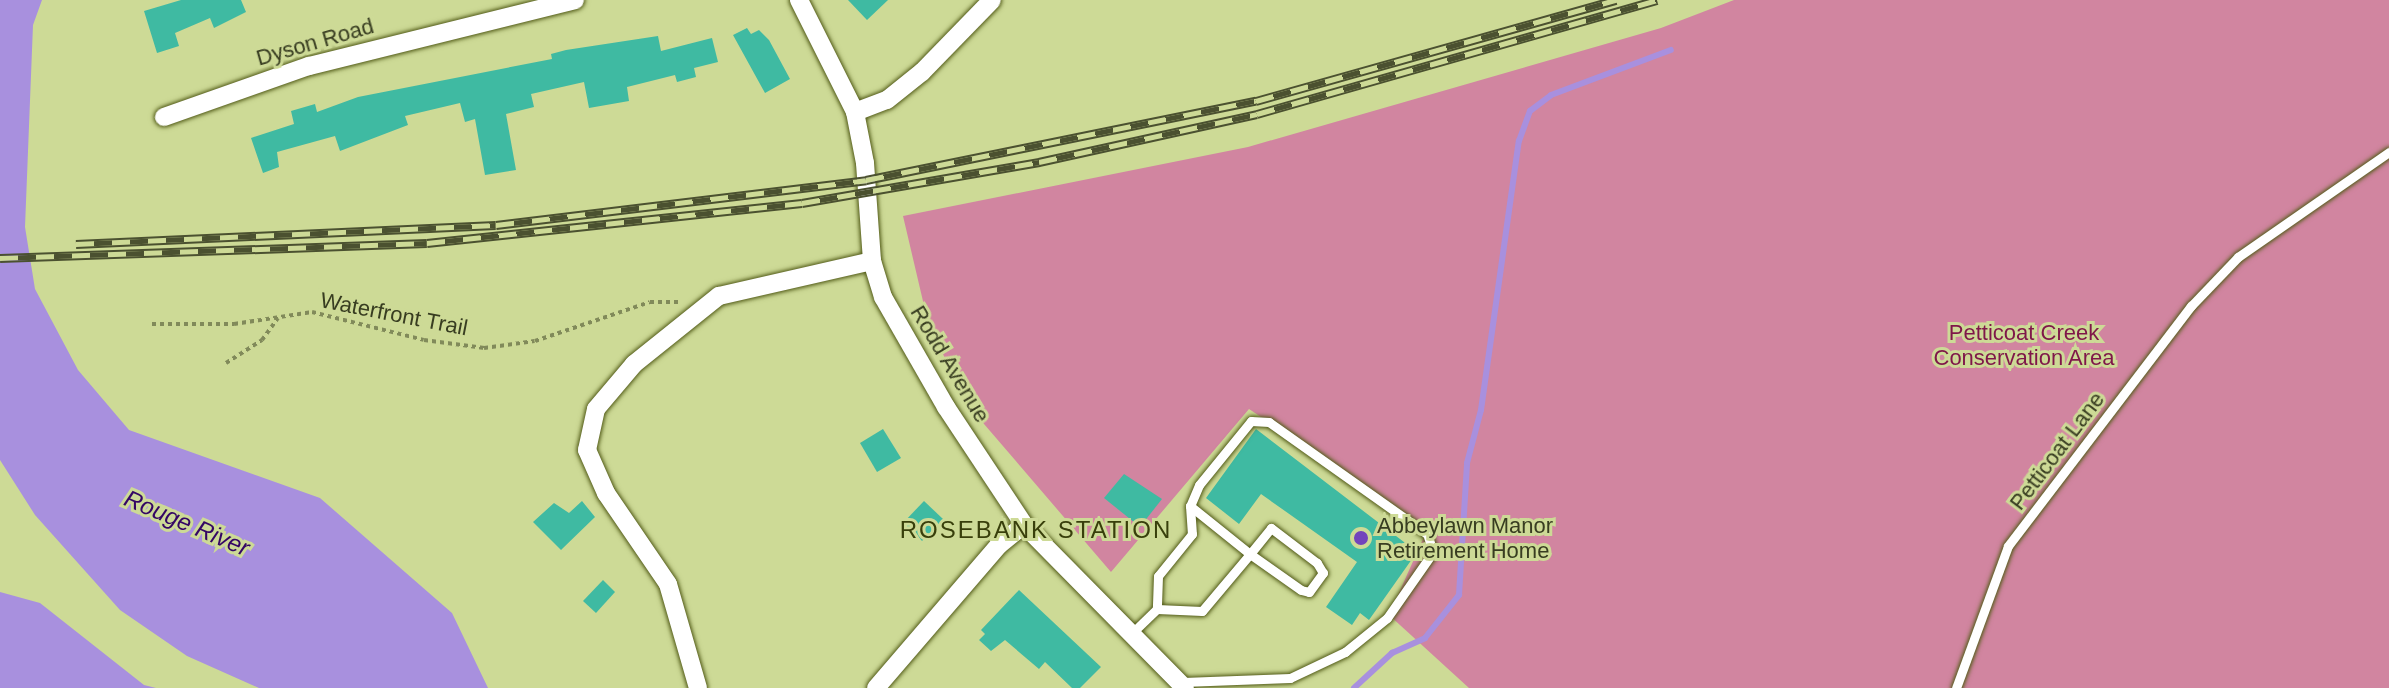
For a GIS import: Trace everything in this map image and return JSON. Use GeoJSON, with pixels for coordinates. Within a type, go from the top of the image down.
{"type":"FeatureCollection","features":[{"type":"Feature","properties":{"kind":"street","name":"Dyson Road"},"geometry":{"type":"LineString","coordinates":[[164,117],[309,66],[575,0]]}},
{"type":"Feature","properties":{"kind":"street","name":"Rodd Avenue"},"geometry":{"type":"LineString","coordinates":[[799,0],[855,112],[865,163],[872,261],[883,297],[938,393],[1024,525],[1182,685]]}},
{"type":"Feature","properties":{"kind":"street"},"geometry":{"type":"LineString","coordinates":[[855,112],[887,100],[922,72],[992,0]]}},
{"type":"Feature","properties":{"kind":"street"},"geometry":{"type":"LineString","coordinates":[[698,688],[668,584],[606,493],[587,450],[596,409],[634,364],[719,296],[872,261]]}},
{"type":"Feature","properties":{"kind":"street"},"geometry":{"type":"LineString","coordinates":[[876,688],[999,545],[1024,525]]}},
{"type":"Feature","properties":{"kind":"lane","name":"Petticoat Lane"},"geometry":{"type":"LineString","coordinates":[[1956,688],[2008,546],[2191,306],[2238,257],[2389,152]]}},
{"type":"Feature","properties":{"kind":"lane"},"geometry":{"type":"LineString","coordinates":[[1132,633],[1157,609],[1158,576],[1192,534],[1190,506],[1199,485],[1251,421],[1269,422],[1427,534],[1433,552],[1387,618],[1345,652],[1290,678],[1182,685]]}},
{"type":"Feature","properties":{"kind":"lane"},"geometry":{"type":"LineString","coordinates":[[1157,609],[1202,611],[1250,554],[1271,528],[1317,563],[1323,573],[1309,592],[1301,590],[1250,554],[1190,506]]}},
{"type":"Feature","properties":{"kind":"path","name":"Waterfront Trail"},"geometry":{"type":"LineString","coordinates":[[152,324],[196,327],[312,312],[424,340],[484,348],[535,341],[650,302],[719,296]]}},
{"type":"Feature","properties":{"kind":"path"},"geometry":{"type":"LineString","coordinates":[[226,363],[262,340],[278,318]]}},
{"type":"Feature","properties":{"kind":"green space","name":"Petticoat Creek Conservation Area"},"geometry":{"type":"Polygon","coordinates":[[[1734,0],[2389,0],[2389,688],[1469,688],[1389,615],[1428,528],[1249,409],[1111,572],[978,417],[930,331],[903,216],[1248,147],[1661,28],[1734,0]]]}},
{"type":"Feature","properties":{"kind":"water","name":"Rouge River"},"geometry":{"type":"Polygon","coordinates":[[[0,0],[42,0],[33,25],[25,227],[35,289],[78,370],[129,430],[320,498],[452,613],[488,688],[259,688],[187,656],[120,610],[35,515],[0,460],[0,0]]]}},
{"type":"Feature","properties":{"kind":"water"},"geometry":{"type":"Polygon","coordinates":[[[0,592],[40,603],[144,685],[156,688],[0,688],[0,592]]]}},
{"type":"Feature","properties":{"kind":"building"},"geometry":{"type":"Polygon","coordinates":[[[181,0],[241,0],[246,12],[214,28],[210,18],[175,33],[179,46],[157,53],[144,11],[181,0]]]}},
{"type":"Feature","properties":{"kind":"building"},"geometry":{"type":"Polygon","coordinates":[[[848,0],[888,0],[867,20],[848,0]]]}},
{"type":"Feature","properties":{"kind":"building"},"geometry":{"type":"Polygon","coordinates":[[[747,28],[751,34],[759,30],[769,40],[790,79],[765,93],[733,35],[747,28]]]}},
{"type":"Feature","properties":{"kind":"building"},"geometry":{"type":"Polygon","coordinates":[[[658,36],[661,51],[712,38],[718,62],[694,68],[696,77],[677,82],[675,75],[627,87],[629,101],[589,108],[584,82],[531,94],[534,107],[506,114],[516,170],[485,175],[475,119],[465,122],[460,103],[405,116],[408,125],[340,151],[335,136],[277,152],[279,167],[263,173],[251,138],[294,124],[291,111],[315,104],[317,112],[358,97],[552,59],[551,54],[566,50],[658,36]]]}},
{"type":"Feature","properties":{"kind":"building"},"geometry":{"type":"Polygon","coordinates":[[[883,429],[901,458],[877,472],[860,443],[883,429]]]}},
{"type":"Feature","properties":{"kind":"building","name":"Abbeylawn Manor Retirement Home"},"geometry":{"type":"Polygon","coordinates":[[[1256,429],[1417,552],[1369,620],[1360,613],[1352,625],[1326,607],[1357,562],[1261,494],[1239,524],[1206,498],[1256,429]]]}},
{"type":"Feature","properties":{"kind":"building"},"geometry":{"type":"Polygon","coordinates":[[[1124,474],[1162,499],[1140,527],[1104,498],[1124,474]]]}},
{"type":"Feature","properties":{"kind":"building"},"geometry":{"type":"Polygon","coordinates":[[[582,501],[595,517],[561,550],[533,522],[554,503],[569,513],[582,501]]]}},
{"type":"Feature","properties":{"kind":"building"},"geometry":{"type":"Polygon","coordinates":[[[924,501],[943,519],[922,541],[903,523],[924,501]]]}},
{"type":"Feature","properties":{"kind":"building"},"geometry":{"type":"Polygon","coordinates":[[[603,580],[615,592],[596,613],[583,601],[603,580]]]}},
{"type":"Feature","properties":{"kind":"building"},"geometry":{"type":"Polygon","coordinates":[[[1019,590],[1101,667],[1080,688],[1072,688],[1045,662],[1039,669],[1005,640],[991,651],[979,640],[985,634],[981,630],[1019,590]]]}},
{"type":"Feature","properties":{"kind":"waterway"},"geometry":{"type":"LineString","coordinates":[[1354,688],[1392,653],[1425,638],[1459,595],[1467,463],[1481,410],[1519,141],[1530,111],[1551,95],[1671,50]]}},
{"type":"Feature","properties":{"kind":"railway"},"geometry":{"type":"LineString","coordinates":[[76,244],[496,225],[866,180],[1256,101],[1616,0]]}},
{"type":"Feature","properties":{"kind":"railway"},"geometry":{"type":"LineString","coordinates":[[0,258],[427,243],[802,203],[1039,162],[1257,114],[1657,0]]}},
{"type":"Feature","properties":{"kind":"place","name":"Abbeylawn Manor Retirement Home"},"geometry":{"type":"Point","coordinates":[1361,538]}},
{"type":"Feature","properties":{"kind":"district","name":"ROSEBANK STATION"},"geometry":{"type":"Point","coordinates":[1036,530]}}]}
